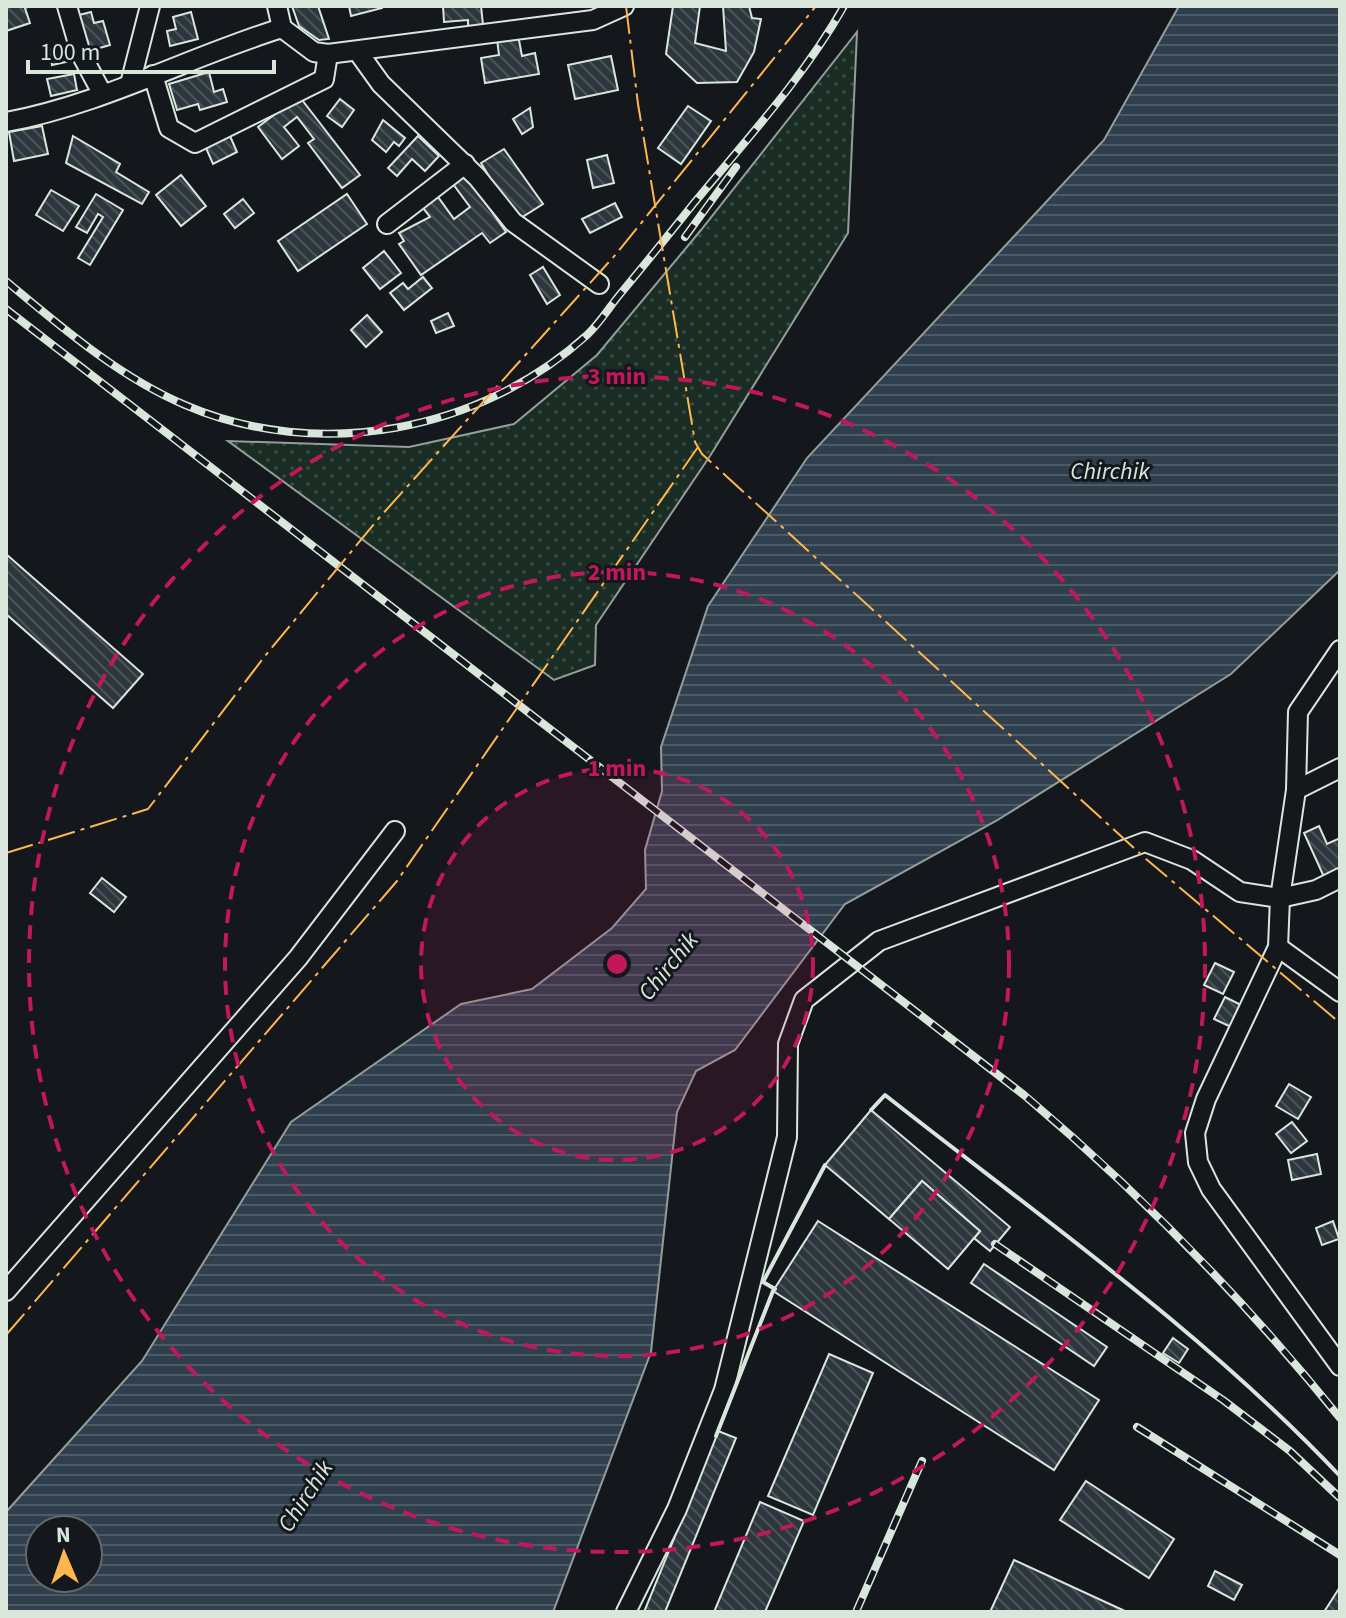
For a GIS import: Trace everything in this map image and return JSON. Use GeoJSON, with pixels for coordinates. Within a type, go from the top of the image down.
{"type":"FeatureCollection","features":[{"type":"Feature","properties":{"kind":"street"},"geometry":{"type":"LineString","coordinates":[[67,6],[81,54],[102,93]]}},
{"type":"Feature","properties":{"kind":"street"},"geometry":{"type":"LineString","coordinates":[[130,84],[150,6]]}},
{"type":"Feature","properties":{"kind":"street"},"geometry":{"type":"LineString","coordinates":[[277,6],[282,28],[314,52],[328,54],[593,20],[624,6]]}},
{"type":"Feature","properties":{"kind":"street"},"geometry":{"type":"LineString","coordinates":[[6,122],[130,84],[225,46],[282,28]]}},
{"type":"Feature","properties":{"kind":"street"},"geometry":{"type":"LineString","coordinates":[[358,52],[381,84],[465,164],[521,230],[599,284]]}},
{"type":"Feature","properties":{"kind":"street"},"geometry":{"type":"LineString","coordinates":[[153,75],[169,128],[195,143],[324,79],[328,54]]}},
{"type":"Feature","properties":{"kind":"street"},"geometry":{"type":"LineString","coordinates":[[387,224],[465,164]]}},
{"type":"Feature","properties":{"kind":"street"},"geometry":{"type":"LineString","coordinates":[[1340,650],[1298,712],[1296,790],[1280,898],[1278,947],[1206,1099],[1195,1133],[1198,1162],[1211,1189],[1340,1366]]}},
{"type":"Feature","properties":{"kind":"street"},"geometry":{"type":"LineString","coordinates":[[1296,790],[1340,768]]}},
{"type":"Feature","properties":{"kind":"street"},"geometry":{"type":"LineString","coordinates":[[6,1291],[298,958],[395,831]]}},
{"type":"Feature","properties":{"kind":"street"},"geometry":{"type":"LineString","coordinates":[[626,1612],[677,1509],[724,1390],[787,1137],[788,1044],[804,1000],[879,941],[1145,842],[1192,860],[1240,892],[1280,898],[1316,890],[1340,878]]}},
{"type":"Feature","properties":{"kind":"street"},"geometry":{"type":"LineString","coordinates":[[1278,947],[1340,992]]}},
{"type":"Feature","properties":{"kind":"green space"},"geometry":{"type":"Polygon","coordinates":[[[857,32],[848,233],[710,456],[596,625],[595,665],[554,680],[228,441],[409,447],[514,424],[597,355],[701,230],[857,32]]]}},
{"type":"Feature","properties":{"kind":"water","name":"Chirchik"},"geometry":{"type":"Polygon","coordinates":[[[1179,6],[1340,6],[1340,570],[1231,674],[996,821],[845,904],[735,1050],[696,1071],[677,1112],[651,1352],[553,1612],[6,1612],[6,1512],[142,1361],[291,1122],[461,1004],[532,989],[612,928],[646,889],[645,850],[662,791],[661,747],[708,606],[807,458],[1104,140],[1179,6]]]}},
{"type":"Feature","properties":{"kind":"building"},"geometry":{"type":"Polygon","coordinates":[[[6,6],[30,6],[25,8],[30,23],[6,31],[6,6]]]}},
{"type":"Feature","properties":{"kind":"building"},"geometry":{"type":"Polygon","coordinates":[[[292,6],[318,6],[329,39],[319,40],[299,26],[292,6]]]}},
{"type":"Feature","properties":{"kind":"building"},"geometry":{"type":"Polygon","coordinates":[[[349,6],[382,6],[382,8],[351,16],[349,6]]]}},
{"type":"Feature","properties":{"kind":"building"},"geometry":{"type":"Polygon","coordinates":[[[443,6],[481,6],[483,25],[468,27],[468,20],[444,22],[443,6]]]}},
{"type":"Feature","properties":{"kind":"building"},"geometry":{"type":"Polygon","coordinates":[[[673,6],[700,6],[695,43],[726,51],[723,6],[749,6],[752,18],[761,19],[754,52],[737,82],[697,83],[666,54],[673,6]]]}},
{"type":"Feature","properties":{"kind":"building"},"geometry":{"type":"Polygon","coordinates":[[[91,12],[94,23],[103,21],[110,45],[89,51],[79,15],[91,12]]]}},
{"type":"Feature","properties":{"kind":"building"},"geometry":{"type":"Polygon","coordinates":[[[191,12],[198,39],[170,46],[167,31],[176,29],[173,17],[191,12]]]}},
{"type":"Feature","properties":{"kind":"building"},"geometry":{"type":"Polygon","coordinates":[[[518,35],[522,56],[535,53],[539,74],[485,83],[481,58],[499,55],[497,39],[518,35]]]}},
{"type":"Feature","properties":{"kind":"building"},"geometry":{"type":"Polygon","coordinates":[[[72,45],[75,60],[52,65],[49,50],[72,45]]]}},
{"type":"Feature","properties":{"kind":"building"},"geometry":{"type":"Polygon","coordinates":[[[611,56],[618,90],[575,99],[568,65],[611,56]]]}},
{"type":"Feature","properties":{"kind":"building"},"geometry":{"type":"Polygon","coordinates":[[[209,72],[214,92],[223,89],[227,102],[200,110],[198,104],[177,110],[169,84],[209,72]]]}},
{"type":"Feature","properties":{"kind":"building"},"geometry":{"type":"Polygon","coordinates":[[[74,74],[77,90],[51,96],[47,79],[74,74]]]}},
{"type":"Feature","properties":{"kind":"building"},"geometry":{"type":"Polygon","coordinates":[[[299,96],[360,175],[342,188],[308,143],[314,139],[297,117],[284,127],[299,146],[282,159],[258,127],[299,96]]]}},
{"type":"Feature","properties":{"kind":"building"},"geometry":{"type":"Polygon","coordinates":[[[340,99],[354,110],[342,127],[327,116],[340,99]]]}},
{"type":"Feature","properties":{"kind":"building"},"geometry":{"type":"Polygon","coordinates":[[[688,106],[711,121],[681,164],[658,148],[688,106]]]}},
{"type":"Feature","properties":{"kind":"building"},"geometry":{"type":"Polygon","coordinates":[[[530,108],[533,127],[522,134],[513,119],[530,108]]]}},
{"type":"Feature","properties":{"kind":"building"},"geometry":{"type":"Polygon","coordinates":[[[383,120],[405,138],[399,146],[394,142],[386,152],[372,140],[383,120]]]}},
{"type":"Feature","properties":{"kind":"building"},"geometry":{"type":"Polygon","coordinates":[[[42,126],[48,154],[14,161],[9,132],[42,126]]]}},
{"type":"Feature","properties":{"kind":"building"},"geometry":{"type":"Polygon","coordinates":[[[73,136],[120,164],[116,172],[149,192],[142,204],[66,163],[73,136]]]}},
{"type":"Feature","properties":{"kind":"building"},"geometry":{"type":"Polygon","coordinates":[[[230,136],[237,152],[213,164],[206,148],[230,136]]]}},
{"type":"Feature","properties":{"kind":"building"},"geometry":{"type":"Polygon","coordinates":[[[418,136],[439,156],[425,171],[412,159],[397,176],[388,168],[418,136]]]}},
{"type":"Feature","properties":{"kind":"building"},"geometry":{"type":"Polygon","coordinates":[[[504,149],[543,204],[516,221],[481,163],[504,149]]]}},
{"type":"Feature","properties":{"kind":"building"},"geometry":{"type":"Polygon","coordinates":[[[607,155],[614,183],[593,188],[587,160],[607,155]]]}},
{"type":"Feature","properties":{"kind":"building"},"geometry":{"type":"Polygon","coordinates":[[[181,175],[206,206],[181,226],[156,195],[181,175]]]}},
{"type":"Feature","properties":{"kind":"building"},"geometry":{"type":"Polygon","coordinates":[[[466,175],[506,232],[490,243],[482,233],[421,275],[399,244],[404,241],[399,233],[430,217],[423,208],[438,197],[454,219],[470,207],[453,184],[466,175]]]}},
{"type":"Feature","properties":{"kind":"building"},"geometry":{"type":"Polygon","coordinates":[[[51,190],[79,206],[63,231],[36,215],[51,190]]]}},
{"type":"Feature","properties":{"kind":"building"},"geometry":{"type":"Polygon","coordinates":[[[96,194],[123,210],[90,265],[78,258],[103,217],[98,214],[87,233],[76,227],[96,194]]]}},
{"type":"Feature","properties":{"kind":"building"},"geometry":{"type":"Polygon","coordinates":[[[347,194],[367,224],[298,271],[278,241],[347,194]]]}},
{"type":"Feature","properties":{"kind":"building"},"geometry":{"type":"Polygon","coordinates":[[[243,199],[254,213],[235,228],[224,214],[243,199]]]}},
{"type":"Feature","properties":{"kind":"building"},"geometry":{"type":"Polygon","coordinates":[[[615,203],[622,217],[590,233],[582,219],[615,203]]]}},
{"type":"Feature","properties":{"kind":"building"},"geometry":{"type":"Polygon","coordinates":[[[384,251],[401,273],[380,289],[363,268],[384,251]]]}},
{"type":"Feature","properties":{"kind":"building"},"geometry":{"type":"Polygon","coordinates":[[[543,267],[560,295],[547,304],[530,275],[543,267]]]}},
{"type":"Feature","properties":{"kind":"building"},"geometry":{"type":"Polygon","coordinates":[[[423,277],[432,288],[404,310],[390,293],[403,283],[408,289],[423,277]]]}},
{"type":"Feature","properties":{"kind":"building"},"geometry":{"type":"Polygon","coordinates":[[[448,313],[454,326],[436,333],[431,321],[448,313]]]}},
{"type":"Feature","properties":{"kind":"building"},"geometry":{"type":"Polygon","coordinates":[[[367,315],[382,332],[366,347],[351,330],[367,315]]]}},
{"type":"Feature","properties":{"kind":"building"},"geometry":{"type":"Polygon","coordinates":[[[6,554],[143,674],[113,708],[6,614],[6,554]]]}},
{"type":"Feature","properties":{"kind":"building"},"geometry":{"type":"Polygon","coordinates":[[[1319,826],[1327,844],[1340,838],[1340,870],[1324,877],[1304,833],[1319,826]]]}},
{"type":"Feature","properties":{"kind":"building"},"geometry":{"type":"Polygon","coordinates":[[[102,878],[126,897],[114,912],[90,893],[102,878]]]}},
{"type":"Feature","properties":{"kind":"building"},"geometry":{"type":"Polygon","coordinates":[[[1215,963],[1234,972],[1223,994],[1204,985],[1215,963]]]}},
{"type":"Feature","properties":{"kind":"building"},"geometry":{"type":"Polygon","coordinates":[[[1225,997],[1243,1006],[1233,1028],[1214,1019],[1225,997]]]}},
{"type":"Feature","properties":{"kind":"building"},"geometry":{"type":"Polygon","coordinates":[[[1289,1084],[1311,1097],[1298,1119],[1276,1106],[1289,1084]]]}},
{"type":"Feature","properties":{"kind":"building"},"geometry":{"type":"Polygon","coordinates":[[[871,1110],[1010,1227],[990,1251],[974,1238],[980,1231],[922,1181],[889,1219],[825,1165],[871,1110]]]}},
{"type":"Feature","properties":{"kind":"building"},"geometry":{"type":"Polygon","coordinates":[[[1292,1122],[1307,1141],[1291,1153],[1276,1134],[1292,1122]]]}},
{"type":"Feature","properties":{"kind":"building"},"geometry":{"type":"Polygon","coordinates":[[[1317,1154],[1321,1174],[1292,1180],[1288,1160],[1317,1154]]]}},
{"type":"Feature","properties":{"kind":"building"},"geometry":{"type":"Polygon","coordinates":[[[922,1181],[980,1231],[948,1269],[889,1219],[922,1181]]]}},
{"type":"Feature","properties":{"kind":"building"},"geometry":{"type":"Polygon","coordinates":[[[818,1221],[1099,1400],[1054,1470],[773,1291],[818,1221]]]}},
{"type":"Feature","properties":{"kind":"building"},"geometry":{"type":"Polygon","coordinates":[[[1333,1221],[1339,1239],[1322,1245],[1316,1228],[1333,1221]]]}},
{"type":"Feature","properties":{"kind":"building"},"geometry":{"type":"Polygon","coordinates":[[[984,1264],[1107,1347],[1094,1366],[971,1283],[984,1264]]]}},
{"type":"Feature","properties":{"kind":"building"},"geometry":{"type":"Polygon","coordinates":[[[1173,1338],[1188,1349],[1179,1363],[1163,1353],[1173,1338]]]}},
{"type":"Feature","properties":{"kind":"building"},"geometry":{"type":"Polygon","coordinates":[[[829,1354],[873,1373],[813,1515],[768,1496],[829,1354]]]}},
{"type":"Feature","properties":{"kind":"building"},"geometry":{"type":"Polygon","coordinates":[[[718,1431],[736,1438],[665,1612],[644,1612],[718,1431]]]}},
{"type":"Feature","properties":{"kind":"building"},"geometry":{"type":"Polygon","coordinates":[[[1086,1481],[1174,1539],[1149,1578],[1060,1520],[1086,1481]]]}},
{"type":"Feature","properties":{"kind":"building"},"geometry":{"type":"Polygon","coordinates":[[[760,1502],[804,1521],[765,1612],[714,1612],[760,1502]]]}},
{"type":"Feature","properties":{"kind":"building"},"geometry":{"type":"Polygon","coordinates":[[[1014,1560],[1127,1612],[990,1612],[1014,1560]]]}},
{"type":"Feature","properties":{"kind":"building"},"geometry":{"type":"Polygon","coordinates":[[[1215,1571],[1242,1585],[1234,1600],[1208,1586],[1215,1571]]]}},
{"type":"Feature","properties":{"kind":"building"},"geometry":{"type":"Polygon","coordinates":[[[1340,1587],[1340,1612],[1324,1612],[1340,1587]]]}},
{"type":"Feature","properties":{"kind":"railway"},"geometry":{"type":"LineString","coordinates":[[6,281],[91,349],[137,380],[185,405],[236,422],[289,432],[342,433],[396,428],[448,415],[498,395],[544,368],[592,330],[793,83],[844,6]]}},
{"type":"Feature","properties":{"kind":"railway"},"geometry":{"type":"LineString","coordinates":[[685,237],[736,167]]}},
{"type":"Feature","properties":{"kind":"railway"},"geometry":{"type":"LineString","coordinates":[[6,309],[1024,1095],[1109,1170],[1190,1249],[1266,1331],[1340,1418]]}},
{"type":"Feature","properties":{"kind":"railway"},"geometry":{"type":"LineString","coordinates":[[995,1244],[1223,1400],[1290,1451],[1340,1498]]}},
{"type":"Feature","properties":{"kind":"railway"},"geometry":{"type":"LineString","coordinates":[[1137,1427],[1340,1555]]}},
{"type":"Feature","properties":{"kind":"railway"},"geometry":{"type":"LineString","coordinates":[[856,1612],[922,1461]]}},
{"type":"Feature","properties":{"kind":"wall"},"geometry":{"type":"LineString","coordinates":[[871,1110],[885,1095],[1061,1231],[1234,1373],[1340,1476]]}},
{"type":"Feature","properties":{"kind":"wall"},"geometry":{"type":"LineString","coordinates":[[775,1289],[763,1282],[825,1165]]}},
{"type":"Feature","properties":{"kind":"wall"},"geometry":{"type":"LineString","coordinates":[[716,1436],[773,1291]]}},
{"type":"Feature","properties":{"kind":"power"},"geometry":{"type":"LineString","coordinates":[[626,6],[638,104],[695,442],[702,454],[1146,859],[1340,1023]]}},
{"type":"Feature","properties":{"kind":"power"},"geometry":{"type":"LineString","coordinates":[[6,853],[148,809],[265,656],[379,518],[617,253],[816,6]]}},
{"type":"Feature","properties":{"kind":"power"},"geometry":{"type":"LineString","coordinates":[[6,1335],[397,881],[698,447]]}}]}
